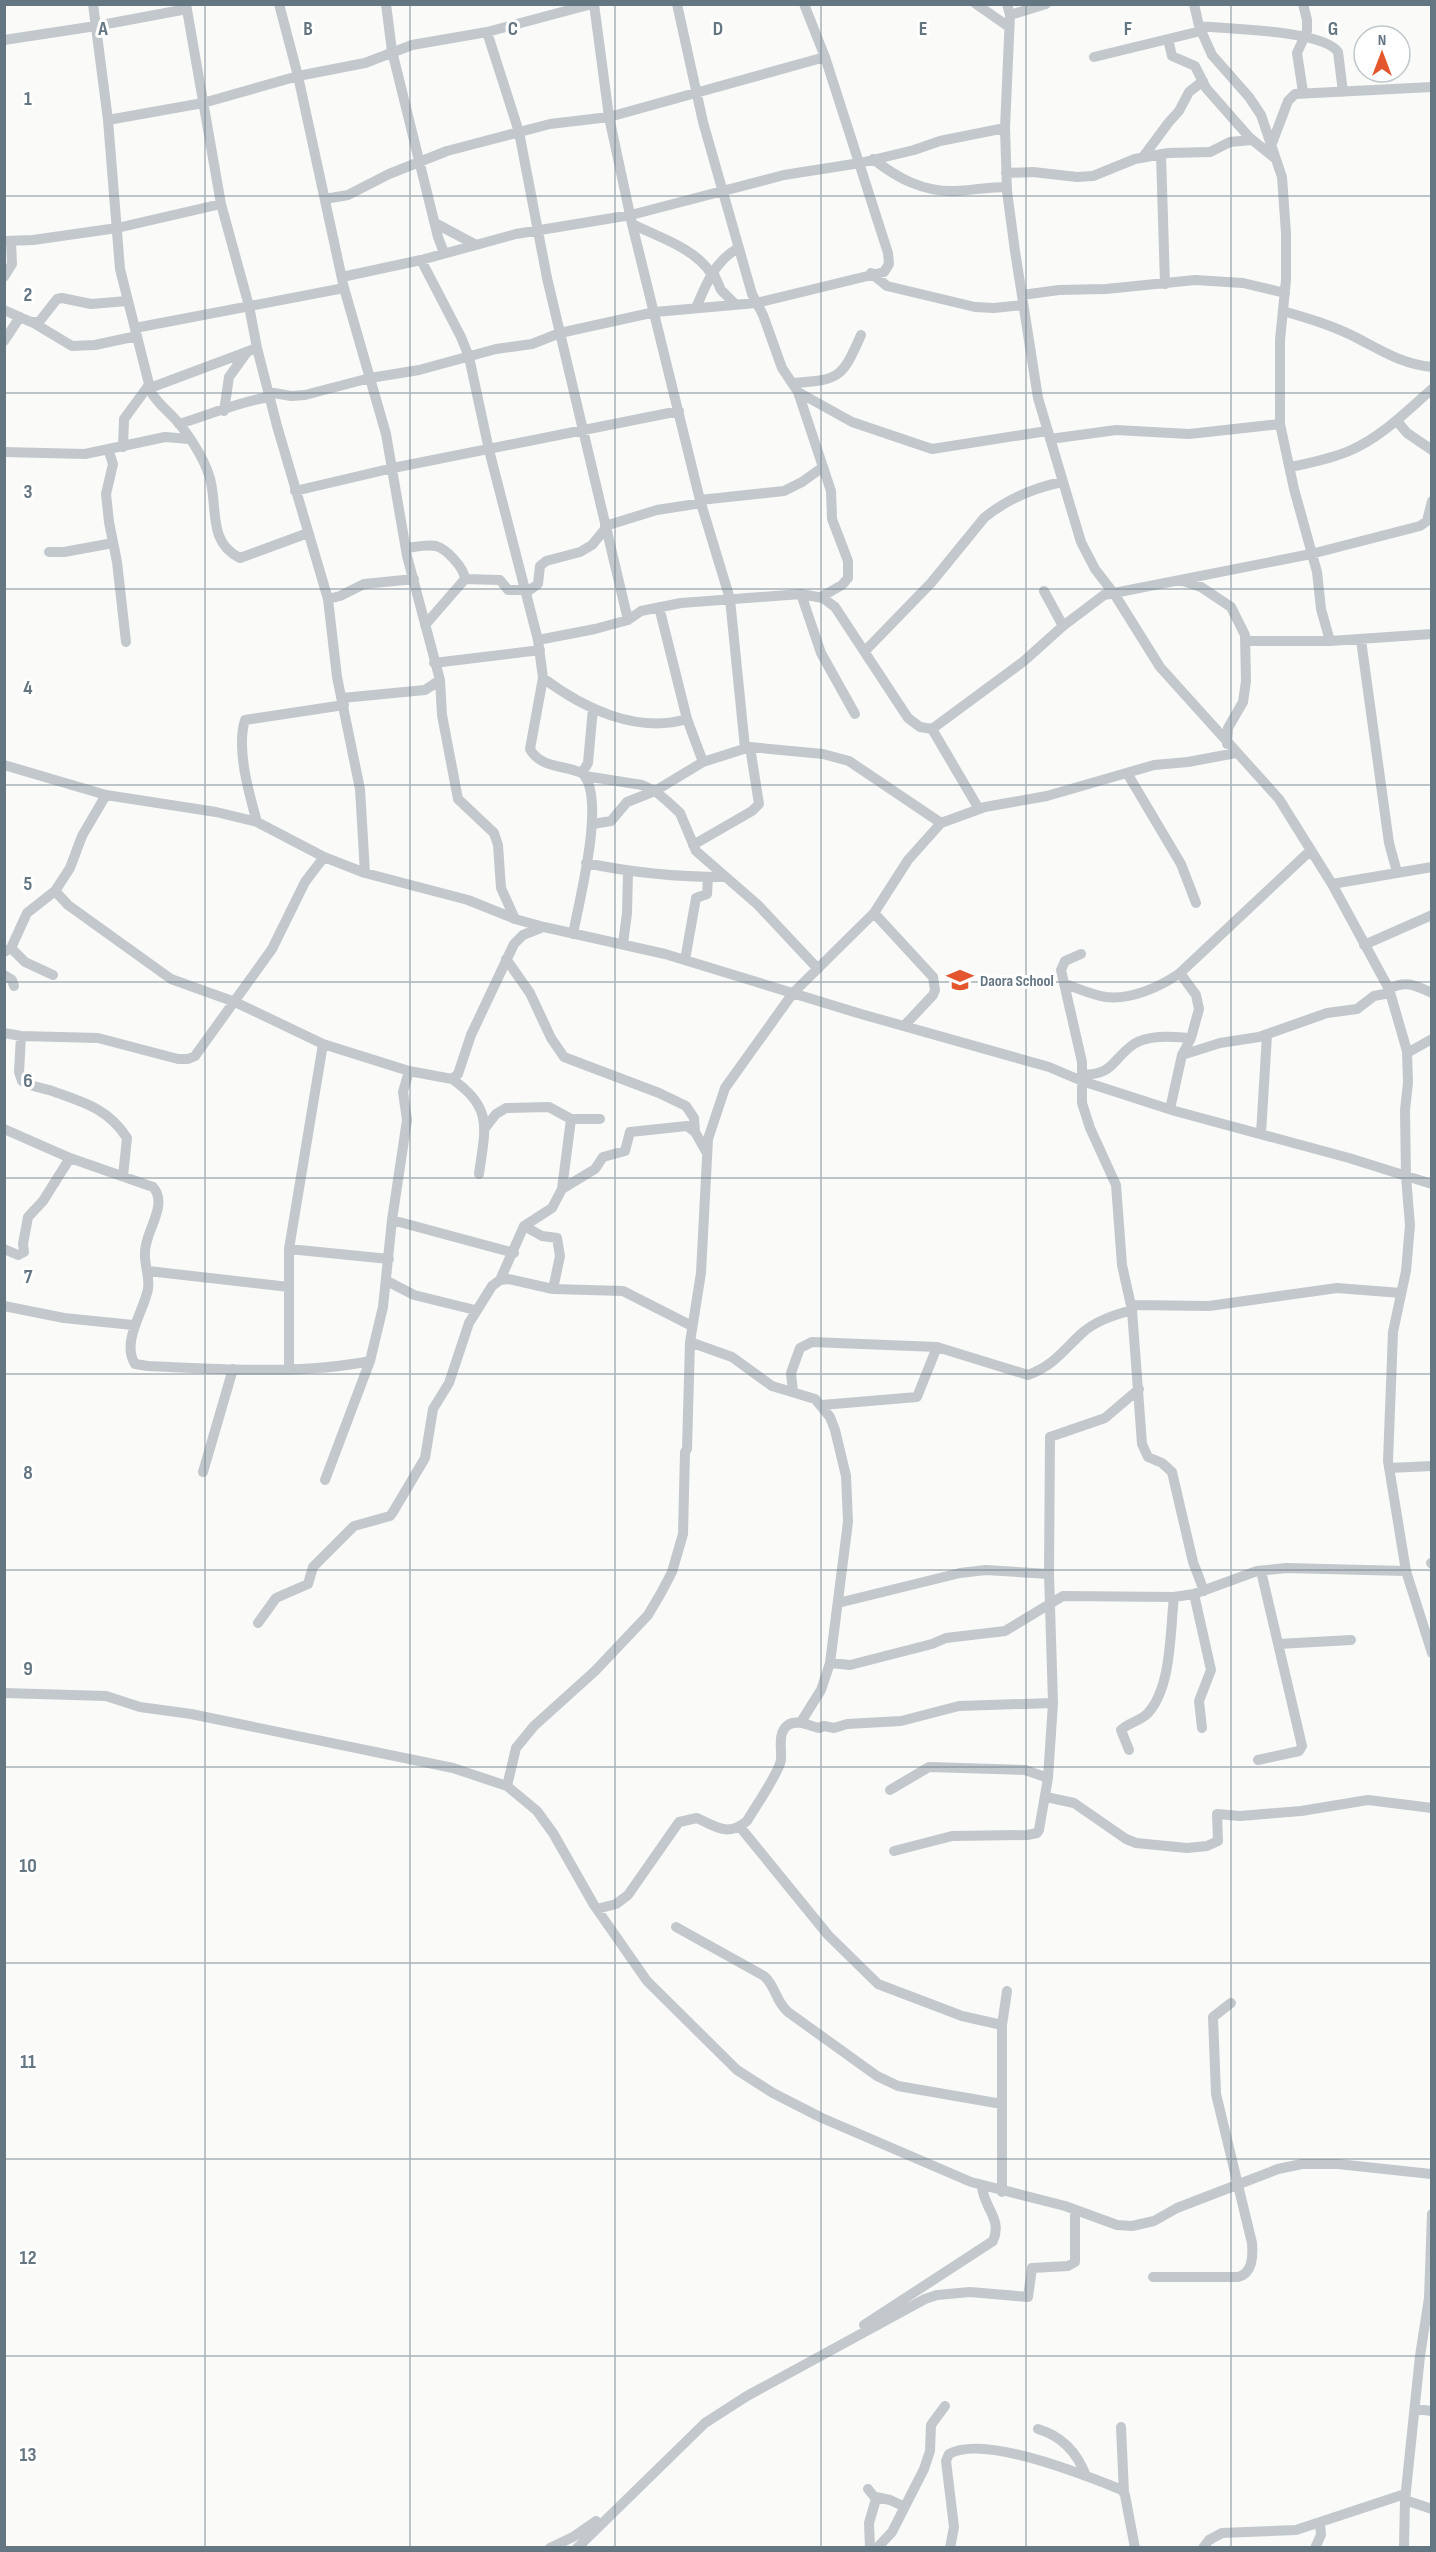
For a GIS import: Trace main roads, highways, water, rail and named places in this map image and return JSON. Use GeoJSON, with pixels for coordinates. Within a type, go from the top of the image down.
{"type":"FeatureCollection","features":[{"type":"Feature","properties":{"kind":"place","name":"Daora School"},"geometry":{"type":"Point","coordinates":[960,980]}}]}
